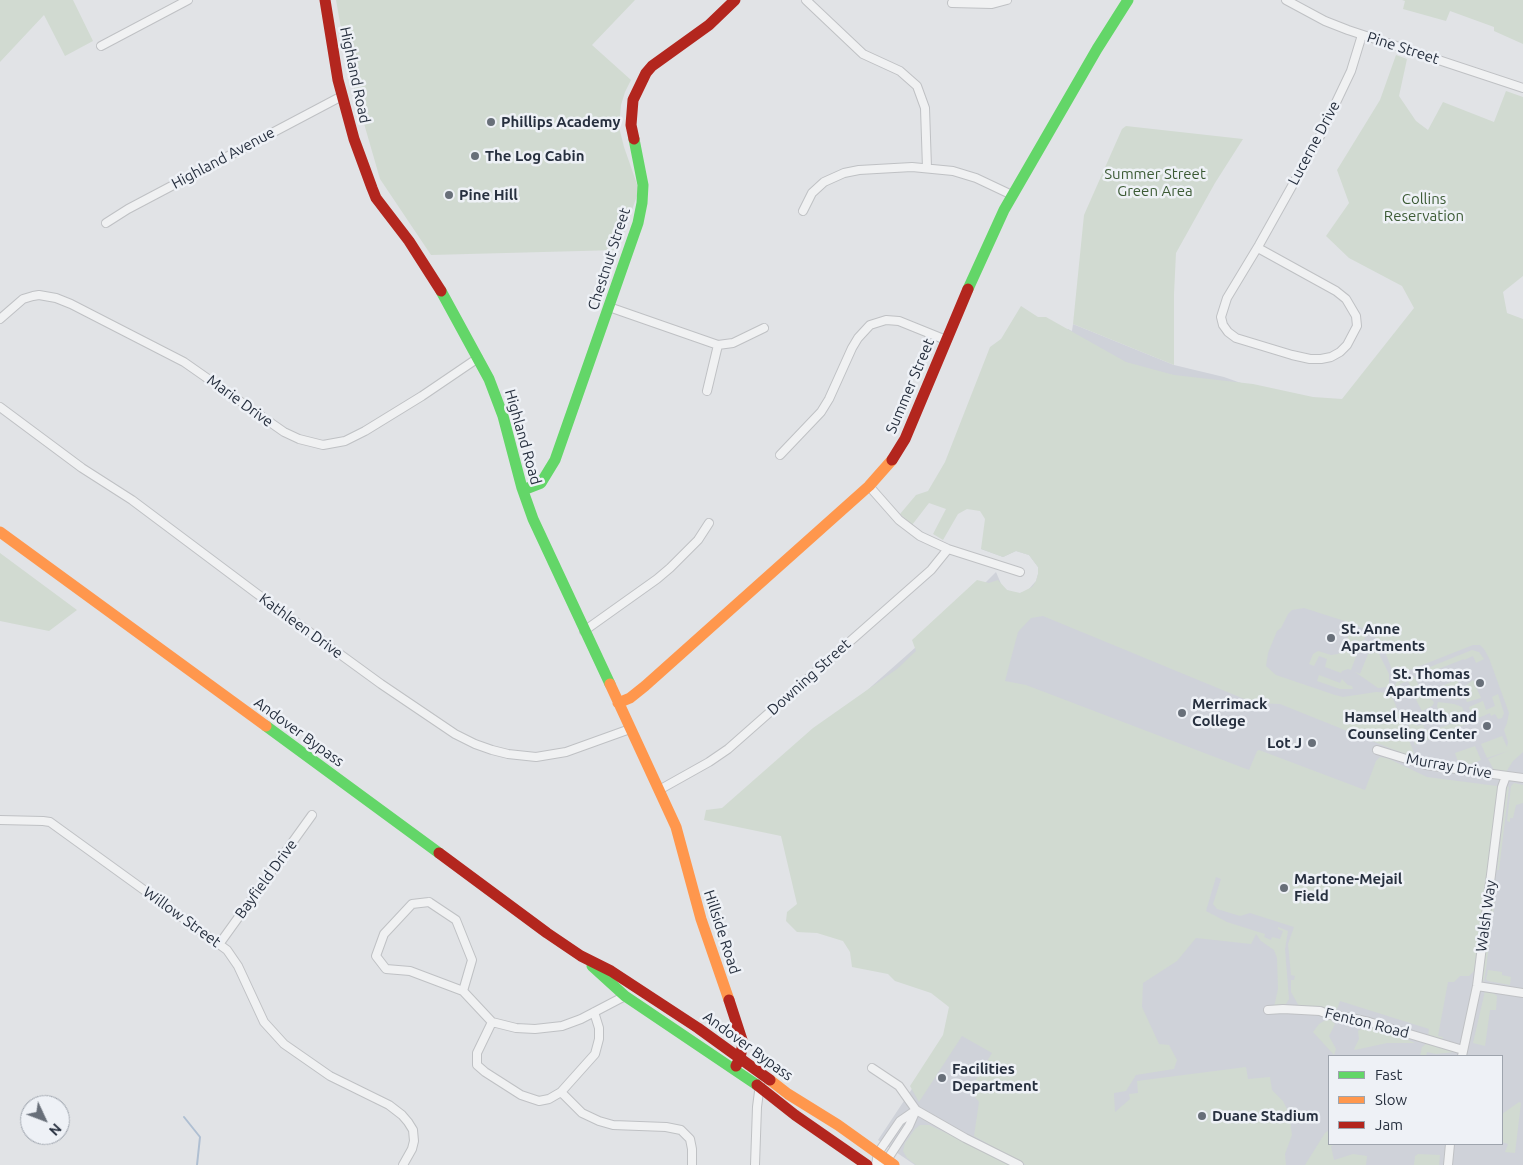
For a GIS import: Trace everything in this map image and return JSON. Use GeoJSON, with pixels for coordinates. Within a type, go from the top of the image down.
{"type":"FeatureCollection","features":[{"type":"Feature","properties":{"kind":"street"},"geometry":{"type":"LineString","coordinates":[[101,46],[188,0]]}},
{"type":"Feature","properties":{"kind":"street","name":"Highland Road"},"geometry":{"type":"LineString","coordinates":[[325,0],[334,64],[342,96],[356,147],[376,198],[409,241],[435,280],[478,358],[499,402],[523,490],[533,519],[665,802]]}},
{"type":"Feature","properties":{"kind":"street","name":"Chestnut Street"},"geometry":{"type":"LineString","coordinates":[[523,490],[541,483],[555,460],[638,223],[643,185],[631,125],[633,100],[636,90],[652,66],[710,25],[735,0]]}},
{"type":"Feature","properties":{"kind":"street"},"geometry":{"type":"LineString","coordinates":[[806,0],[863,54],[900,72],[917,86],[925,108],[927,168]]}},
{"type":"Feature","properties":{"kind":"street"},"geometry":{"type":"LineString","coordinates":[[952,3],[992,4],[1007,0]]}},
{"type":"Feature","properties":{"kind":"street","name":"Summer Street"},"geometry":{"type":"LineString","coordinates":[[618,703],[630,698],[645,686],[869,486],[884,470],[899,449],[984,252],[1012,195],[1105,35],[1128,0]]}},
{"type":"Feature","properties":{"kind":"street","name":"Pine Street"},"geometry":{"type":"LineString","coordinates":[[1286,0],[1334,25],[1523,88]]}},
{"type":"Feature","properties":{"kind":"street","name":"Lucerne Drive"},"geometry":{"type":"LineString","coordinates":[[1258,248],[1330,287],[1346,299],[1356,316],[1357,326],[1347,345],[1340,352],[1331,357],[1310,359],[1236,338],[1223,325],[1221,317],[1223,308],[1320,136],[1351,72],[1362,35]]}},
{"type":"Feature","properties":{"kind":"street","name":"Highland Avenue"},"geometry":{"type":"LineString","coordinates":[[106,223],[128,209],[342,96]]}},
{"type":"Feature","properties":{"kind":"street"},"geometry":{"type":"LineString","coordinates":[[804,211],[812,193],[824,182],[844,173],[880,168],[927,168],[953,171],[969,175],[1012,195]]}},
{"type":"Feature","properties":{"kind":"street","name":"Marie Drive"},"geometry":{"type":"LineString","coordinates":[[0,319],[23,299],[33,296],[56,298],[184,362],[284,432],[312,444],[323,445],[345,441],[360,434],[408,405],[478,358]]}},
{"type":"Feature","properties":{"kind":"street"},"geometry":{"type":"LineString","coordinates":[[609,307],[718,345],[733,343],[764,328]]}},
{"type":"Feature","properties":{"kind":"street"},"geometry":{"type":"LineString","coordinates":[[780,455],[820,412],[829,399],[852,348],[865,328],[886,320],[899,321],[946,340]]}},
{"type":"Feature","properties":{"kind":"street"},"geometry":{"type":"LineString","coordinates":[[707,391],[718,345]]}},
{"type":"Feature","properties":{"kind":"street","name":"Kathleen Drive"},"geometry":{"type":"LineString","coordinates":[[0,407],[82,468],[132,500],[381,684],[455,734],[492,750],[508,754],[536,756],[566,752],[630,729]]}},
{"type":"Feature","properties":{"kind":"street"},"geometry":{"type":"LineString","coordinates":[[869,486],[891,512],[920,536],[948,549],[1020,572]]}},
{"type":"Feature","properties":{"kind":"street"},"geometry":{"type":"LineString","coordinates":[[584,631],[670,568],[698,540],[709,523]]}},
{"type":"Feature","properties":{"kind":"street","name":"Andover Bypass"},"geometry":{"type":"LineString","coordinates":[[0,532],[420,838],[547,933],[581,956],[611,971],[740,1058],[788,1094],[838,1125],[883,1162]]}},
{"type":"Feature","properties":{"kind":"street","name":"Downing Street"},"geometry":{"type":"LineString","coordinates":[[659,790],[728,749],[931,570],[948,549]]}},
{"type":"Feature","properties":{"kind":"street","name":"Murray Drive"},"geometry":{"type":"LineString","coordinates":[[1377,750],[1426,765],[1523,778]]}},
{"type":"Feature","properties":{"kind":"street","name":"Walsh Way"},"geometry":{"type":"LineString","coordinates":[[1463,1053],[1477,986],[1502,787],[1506,776]]}},
{"type":"Feature","properties":{"kind":"street","name":"Hillside Road"},"geometry":{"type":"LineString","coordinates":[[665,802],[676,827],[701,919],[741,1034],[743,1042],[740,1058],[734,1070]]}},
{"type":"Feature","properties":{"kind":"street","name":"Bayfield Drive"},"geometry":{"type":"LineString","coordinates":[[220,944],[312,815]]}},
{"type":"Feature","properties":{"kind":"street","name":"Willow Street"},"geometry":{"type":"LineString","coordinates":[[0,820],[50,822],[220,944],[234,959],[264,1022],[284,1044],[330,1076],[389,1105],[402,1114],[414,1136],[412,1149],[403,1165]]}},
{"type":"Feature","properties":{"kind":"street"},"geometry":{"type":"LineString","coordinates":[[463,991],[472,960],[456,920],[429,902],[412,904],[384,934],[376,956],[386,969],[410,971],[463,991],[492,1022],[516,1028],[552,1028],[581,1019],[625,996]]}},
{"type":"Feature","properties":{"kind":"street","name":"Andover Bypass"},"geometry":{"type":"LineString","coordinates":[[581,956],[625,996],[759,1087],[867,1165]]}},
{"type":"Feature","properties":{"kind":"street"},"geometry":{"type":"LineString","coordinates":[[1477,986],[1523,993]]}},
{"type":"Feature","properties":{"kind":"street","name":"Fenton Road"},"geometry":{"type":"LineString","coordinates":[[1268,1010],[1283,1008],[1320,1011],[1330,1015],[1369,1022],[1463,1053]]}},
{"type":"Feature","properties":{"kind":"street"},"geometry":{"type":"LineString","coordinates":[[492,1022],[477,1053],[477,1065],[529,1099],[540,1101],[549,1099],[561,1092],[595,1054],[599,1034],[594,1012]]}},
{"type":"Feature","properties":{"kind":"street"},"geometry":{"type":"LineString","coordinates":[[872,1068],[898,1086],[916,1110],[1020,1165]]}},
{"type":"Feature","properties":{"kind":"street"},"geometry":{"type":"LineString","coordinates":[[756,1165],[759,1087],[764,1076]]}},
{"type":"Feature","properties":{"kind":"street"},"geometry":{"type":"LineString","coordinates":[[561,1092],[582,1113],[599,1121],[614,1125],[666,1127],[681,1130],[690,1139],[692,1165]]}},
{"type":"Feature","properties":{"kind":"street"},"geometry":{"type":"LineString","coordinates":[[883,1162],[909,1126],[916,1110]]}},
{"type":"Feature","properties":{"kind":"street"},"geometry":{"type":"LineString","coordinates":[[883,1162],[900,1121],[916,1110]]}},
{"type":"Feature","properties":{"kind":"street"},"geometry":{"type":"LineString","coordinates":[[1448,1165],[1450,1145]]}},
{"type":"Feature","properties":{"kind":"shaded area","name":"Merrimack College"},"geometry":{"type":"Polygon","coordinates":[[[1073,324],[1174,365],[1224,377],[1269,393],[1344,408],[1523,330],[1523,1165],[915,1165],[878,1140],[1040,896],[724,817],[960,608],[996,572],[1002,586],[1014,593],[1027,591],[1036,581],[1038,567],[1029,555],[1016,551],[1003,557],[981,549],[1068,329],[1072,331],[1073,324]]]}},
{"type":"Feature","properties":{"kind":"green space"},"geometry":{"type":"Polygon","coordinates":[[[0,0],[73,0],[93,41],[65,56],[44,15],[0,62],[0,0]]]}},
{"type":"Feature","properties":{"kind":"green space","name":"Phillips Academy"},"geometry":{"type":"Polygon","coordinates":[[[336,0],[635,0],[592,45],[631,80],[621,105],[619,127],[639,190],[618,250],[431,255],[380,179],[348,68],[336,0]]]}},
{"type":"Feature","properties":{"kind":"green space"},"geometry":{"type":"Polygon","coordinates":[[[1402,0],[1523,0],[1523,44],[1494,31],[1494,27],[1450,11],[1446,21],[1403,9],[1405,1],[1402,0]]]}},
{"type":"Feature","properties":{"kind":"green space","name":"Merrimack College"},"geometry":{"type":"Polygon","coordinates":[[[1396,55],[1407,59],[1399,96],[1416,121],[1428,130],[1443,102],[1494,122],[1506,91],[1523,97],[1523,276],[1503,292],[1507,313],[1523,319],[1523,752],[1513,761],[1506,772],[1494,770],[1488,759],[1508,751],[1487,758],[1481,744],[1502,736],[1507,747],[1508,742],[1504,730],[1509,713],[1489,658],[1480,645],[1473,645],[1397,675],[1393,672],[1385,652],[1372,634],[1357,625],[1304,608],[1292,610],[1288,614],[1281,628],[1277,631],[1268,653],[1266,666],[1276,675],[1343,697],[1376,692],[1389,693],[1392,696],[1414,753],[1412,757],[1280,704],[1254,703],[1043,616],[1031,618],[1018,632],[1005,681],[1026,685],[1249,770],[1259,750],[1365,790],[1376,761],[1380,757],[1387,758],[1427,777],[1497,786],[1499,788],[1474,971],[1469,976],[1460,976],[1454,982],[1448,982],[1438,1036],[1443,1037],[1442,1040],[1428,1036],[1429,1029],[1340,1001],[1335,1014],[1317,1007],[1300,1008],[1291,992],[1291,980],[1294,980],[1295,976],[1291,975],[1288,944],[1294,927],[1250,913],[1240,916],[1217,909],[1213,904],[1221,879],[1216,877],[1206,911],[1227,922],[1265,934],[1264,937],[1271,940],[1272,937],[1280,939],[1283,931],[1278,929],[1278,927],[1288,931],[1285,949],[1289,999],[1286,1004],[1274,1007],[1278,989],[1277,958],[1274,950],[1261,941],[1256,934],[1251,944],[1196,938],[1177,961],[1143,983],[1142,1007],[1159,1044],[1169,1045],[1177,1060],[1174,1069],[1136,1075],[1126,1091],[1114,1093],[1115,1112],[1130,1099],[1129,1094],[1138,1093],[1137,1081],[1246,1067],[1248,1079],[1270,1077],[1272,1090],[1283,1101],[1289,1113],[1292,1135],[1285,1154],[1286,1165],[1026,1165],[974,1136],[979,1102],[971,1092],[972,1086],[992,1053],[962,1036],[919,1102],[910,1086],[943,1035],[949,1007],[931,993],[895,981],[888,974],[852,967],[850,952],[843,941],[817,933],[797,932],[786,921],[787,912],[797,904],[781,836],[704,820],[706,810],[722,808],[813,728],[897,669],[916,651],[912,640],[977,580],[989,583],[998,580],[1007,590],[1020,593],[1032,587],[1036,581],[1038,567],[1029,555],[1016,551],[1003,557],[981,549],[985,519],[980,511],[967,509],[958,514],[943,540],[933,534],[946,509],[929,503],[912,525],[900,514],[916,495],[928,491],[945,462],[990,347],[1001,339],[1021,306],[1038,317],[1046,317],[1126,362],[1174,375],[1253,384],[1313,397],[1342,399],[1414,308],[1402,286],[1349,258],[1326,236],[1349,203],[1337,170],[1380,100],[1396,55]]]}},
{"type":"Feature","properties":{"kind":"green space","name":"Summer Street Green Area"},"geometry":{"type":"Polygon","coordinates":[[[1126,126],[1243,139],[1215,183],[1176,253],[1174,365],[1073,324],[1084,215],[1122,129],[1126,126]]]}},
{"type":"Feature","properties":{"kind":"green space"},"geometry":{"type":"Polygon","coordinates":[[[0,553],[77,610],[49,631],[0,621],[0,553]]]}},
{"type":"Feature","properties":{"kind":"green space"},"geometry":{"type":"Polygon","coordinates":[[[1353,629],[1366,635],[1363,643],[1354,640],[1351,648],[1358,651],[1351,670],[1348,669],[1341,673],[1325,667],[1327,659],[1319,656],[1314,666],[1309,664],[1313,654],[1318,651],[1331,655],[1338,654],[1345,648],[1348,636],[1353,629]]]}},
{"type":"Feature","properties":{"kind":"green space"},"geometry":{"type":"Polygon","coordinates":[[[1472,650],[1479,652],[1484,659],[1476,663],[1473,656],[1428,673],[1429,677],[1422,678],[1420,673],[1425,669],[1472,650]]]}},
{"type":"Feature","properties":{"kind":"green space"},"geometry":{"type":"Polygon","coordinates":[[[1378,652],[1389,674],[1389,684],[1387,687],[1378,688],[1355,672],[1360,674],[1368,654],[1378,652]]]}},
{"type":"Feature","properties":{"kind":"green space"},"geometry":{"type":"Polygon","coordinates":[[[1319,675],[1340,683],[1342,679],[1352,686],[1353,689],[1340,689],[1317,681],[1319,675]]]}},
{"type":"Feature","properties":{"kind":"green space"},"geometry":{"type":"Polygon","coordinates":[[[1411,675],[1414,676],[1419,686],[1412,691],[1408,681],[1400,684],[1403,694],[1398,696],[1395,685],[1397,681],[1411,675]]]}},
{"type":"Feature","properties":{"kind":"green space"},"geometry":{"type":"Polygon","coordinates":[[[1458,679],[1459,700],[1440,697],[1431,691],[1458,679]]]}},
{"type":"Feature","properties":{"kind":"green space"},"geometry":{"type":"Polygon","coordinates":[[[1473,680],[1481,698],[1467,702],[1464,687],[1473,680]]]}},
{"type":"Feature","properties":{"kind":"green space"},"geometry":{"type":"Polygon","coordinates":[[[1421,691],[1434,703],[1422,711],[1413,694],[1421,691]]]}},
{"type":"Feature","properties":{"kind":"green space"},"geometry":{"type":"Polygon","coordinates":[[[1498,694],[1504,713],[1502,718],[1498,719],[1495,714],[1491,716],[1490,713],[1472,719],[1469,707],[1483,701],[1486,710],[1495,706],[1492,697],[1498,694]]]}},
{"type":"Feature","properties":{"kind":"green space"},"geometry":{"type":"Polygon","coordinates":[[[1438,702],[1462,707],[1469,723],[1415,745],[1407,719],[1413,717],[1417,726],[1423,724],[1425,731],[1430,729],[1431,731],[1453,723],[1449,713],[1440,717],[1437,706],[1438,702]]]}},
{"type":"Feature","properties":{"kind":"green space"},"geometry":{"type":"Polygon","coordinates":[[[1475,746],[1481,760],[1460,768],[1455,753],[1475,746]]]}},
{"type":"Feature","properties":{"kind":"green space"},"geometry":{"type":"Polygon","coordinates":[[[1514,783],[1523,785],[1523,803],[1516,805],[1510,822],[1507,821],[1511,786],[1514,783]]]}},
{"type":"Feature","properties":{"kind":"green space"},"geometry":{"type":"Polygon","coordinates":[[[1507,786],[1509,787],[1499,870],[1497,870],[1507,786]]]}},
{"type":"Feature","properties":{"kind":"green space"},"geometry":{"type":"Polygon","coordinates":[[[1495,900],[1484,982],[1481,978],[1492,904],[1495,900]]]}},
{"type":"Feature","properties":{"kind":"green space"},"geometry":{"type":"Polygon","coordinates":[[[1488,970],[1502,972],[1502,975],[1511,977],[1510,985],[1488,981],[1486,979],[1488,970]]]}},
{"type":"Feature","properties":{"kind":"green space"},"geometry":{"type":"Polygon","coordinates":[[[1485,991],[1492,992],[1497,996],[1496,1010],[1490,1010],[1485,1046],[1473,1043],[1485,991]]]}},
{"type":"Feature","properties":{"kind":"green space"},"geometry":{"type":"Polygon","coordinates":[[[1329,1018],[1335,1024],[1329,1036],[1336,1049],[1334,1055],[1313,1032],[1319,1024],[1329,1018]]]}},
{"type":"Feature","properties":{"kind":"green space"},"geometry":{"type":"Polygon","coordinates":[[[1364,1026],[1395,1034],[1415,1043],[1387,1043],[1355,1050],[1359,1039],[1358,1031],[1364,1026]]]}},
{"type":"Feature","properties":{"kind":"green space"},"geometry":{"type":"Polygon","coordinates":[[[1427,1043],[1454,1052],[1436,1054],[1427,1052],[1426,1055],[1420,1055],[1422,1047],[1427,1043]]]}},
{"type":"Feature","properties":{"kind":"green space"},"geometry":{"type":"Polygon","coordinates":[[[1519,1102],[1521,1103],[1515,1153],[1505,1152],[1508,1144],[1503,1142],[1503,1113],[1519,1102]]]}},
{"type":"Feature","properties":{"kind":"green space"},"geometry":{"type":"Polygon","coordinates":[[[920,1125],[929,1125],[1014,1165],[916,1165],[907,1158],[903,1151],[905,1143],[920,1125]]]}},
{"type":"Feature","properties":{"kind":"green space"},"geometry":{"type":"Polygon","coordinates":[[[1328,1131],[1328,1145],[1334,1145],[1331,1146],[1334,1160],[1353,1154],[1367,1156],[1366,1165],[1305,1165],[1328,1131]]]}},
{"type":"Feature","properties":{"kind":"green space"},"geometry":{"type":"Polygon","coordinates":[[[1418,1154],[1440,1155],[1439,1165],[1414,1165],[1415,1156],[1418,1154]]]}},
{"type":"Feature","properties":{"kind":"waterway"},"geometry":{"type":"LineString","coordinates":[[184,1117],[200,1137],[197,1165]]}},
{"type":"Feature","properties":{"kind":"traffic: fast"},"geometry":{"type":"LineString","coordinates":[[968,289],[1004,210],[1097,49],[1128,0]]}},
{"type":"Feature","properties":{"kind":"traffic: fast"},"geometry":{"type":"LineString","coordinates":[[523,490],[541,483],[555,460],[638,223],[643,185],[634,139]]}},
{"type":"Feature","properties":{"kind":"traffic: fast"},"geometry":{"type":"LineString","coordinates":[[441,291],[489,379],[503,416],[522,488],[533,519],[610,684]]}},
{"type":"Feature","properties":{"kind":"traffic: fast"},"geometry":{"type":"LineString","coordinates":[[266,726],[439,853]]}},
{"type":"Feature","properties":{"kind":"traffic: fast"},"geometry":{"type":"LineString","coordinates":[[592,966],[625,996],[757,1085]]}},
{"type":"Feature","properties":{"kind":"traffic: slow"},"geometry":{"type":"LineString","coordinates":[[618,703],[630,698],[645,686],[869,486],[892,460]]}},
{"type":"Feature","properties":{"kind":"traffic: slow"},"geometry":{"type":"LineString","coordinates":[[0,532],[266,726]]}},
{"type":"Feature","properties":{"kind":"traffic: slow"},"geometry":{"type":"LineString","coordinates":[[610,684],[676,827],[701,919],[729,1000]]}},
{"type":"Feature","properties":{"kind":"traffic: slow"},"geometry":{"type":"LineString","coordinates":[[770,1080],[894,1165]]}},
{"type":"Feature","properties":{"kind":"traffic: jam"},"geometry":{"type":"LineString","coordinates":[[325,0],[338,80],[354,139],[372,188],[376,198],[409,241],[441,291]]}},
{"type":"Feature","properties":{"kind":"traffic: jam"},"geometry":{"type":"LineString","coordinates":[[634,139],[631,125],[633,100],[646,73],[652,66],[709,25],[735,0]]}},
{"type":"Feature","properties":{"kind":"traffic: jam"},"geometry":{"type":"LineString","coordinates":[[892,460],[905,439],[968,289]]}},
{"type":"Feature","properties":{"kind":"traffic: jam"},"geometry":{"type":"LineString","coordinates":[[439,853],[547,933],[581,956],[611,971],[698,1028],[770,1080]]}},
{"type":"Feature","properties":{"kind":"traffic: jam"},"geometry":{"type":"LineString","coordinates":[[729,1000],[743,1043],[736,1066]]}},
{"type":"Feature","properties":{"kind":"traffic: jam"},"geometry":{"type":"LineString","coordinates":[[757,1085],[795,1115],[867,1165]]}},
{"type":"Feature","properties":{"kind":"place","name":"Phillips Academy"},"geometry":{"type":"Point","coordinates":[491,122]}},
{"type":"Feature","properties":{"kind":"place","name":"The Log Cabin"},"geometry":{"type":"Point","coordinates":[475,156]}},
{"type":"Feature","properties":{"kind":"place","name":"Pine Hill"},"geometry":{"type":"Point","coordinates":[449,195]}},
{"type":"Feature","properties":{"kind":"place","name":"St. Anne Apartments"},"geometry":{"type":"Point","coordinates":[1331,638]}},
{"type":"Feature","properties":{"kind":"place","name":"St. Thomas Apartments"},"geometry":{"type":"Point","coordinates":[1480,683]}},
{"type":"Feature","properties":{"kind":"place","name":"Merrimack College"},"geometry":{"type":"Point","coordinates":[1182,713]}},
{"type":"Feature","properties":{"kind":"place","name":"Hamsel Health and Counseling Center"},"geometry":{"type":"Point","coordinates":[1487,726]}},
{"type":"Feature","properties":{"kind":"place","name":"Lot J"},"geometry":{"type":"Point","coordinates":[1312,743]}},
{"type":"Feature","properties":{"kind":"place","name":"Martone-Mejail Field"},"geometry":{"type":"Point","coordinates":[1284,888]}},
{"type":"Feature","properties":{"kind":"place","name":"Facilities Department"},"geometry":{"type":"Point","coordinates":[942,1078]}},
{"type":"Feature","properties":{"kind":"place","name":"Duane Stadium"},"geometry":{"type":"Point","coordinates":[1202,1116]}},
{"type":"Feature","properties":{"kind":"park label","name":"Collins Reservation"},"geometry":{"type":"Point","coordinates":[1424,208]}}]}
